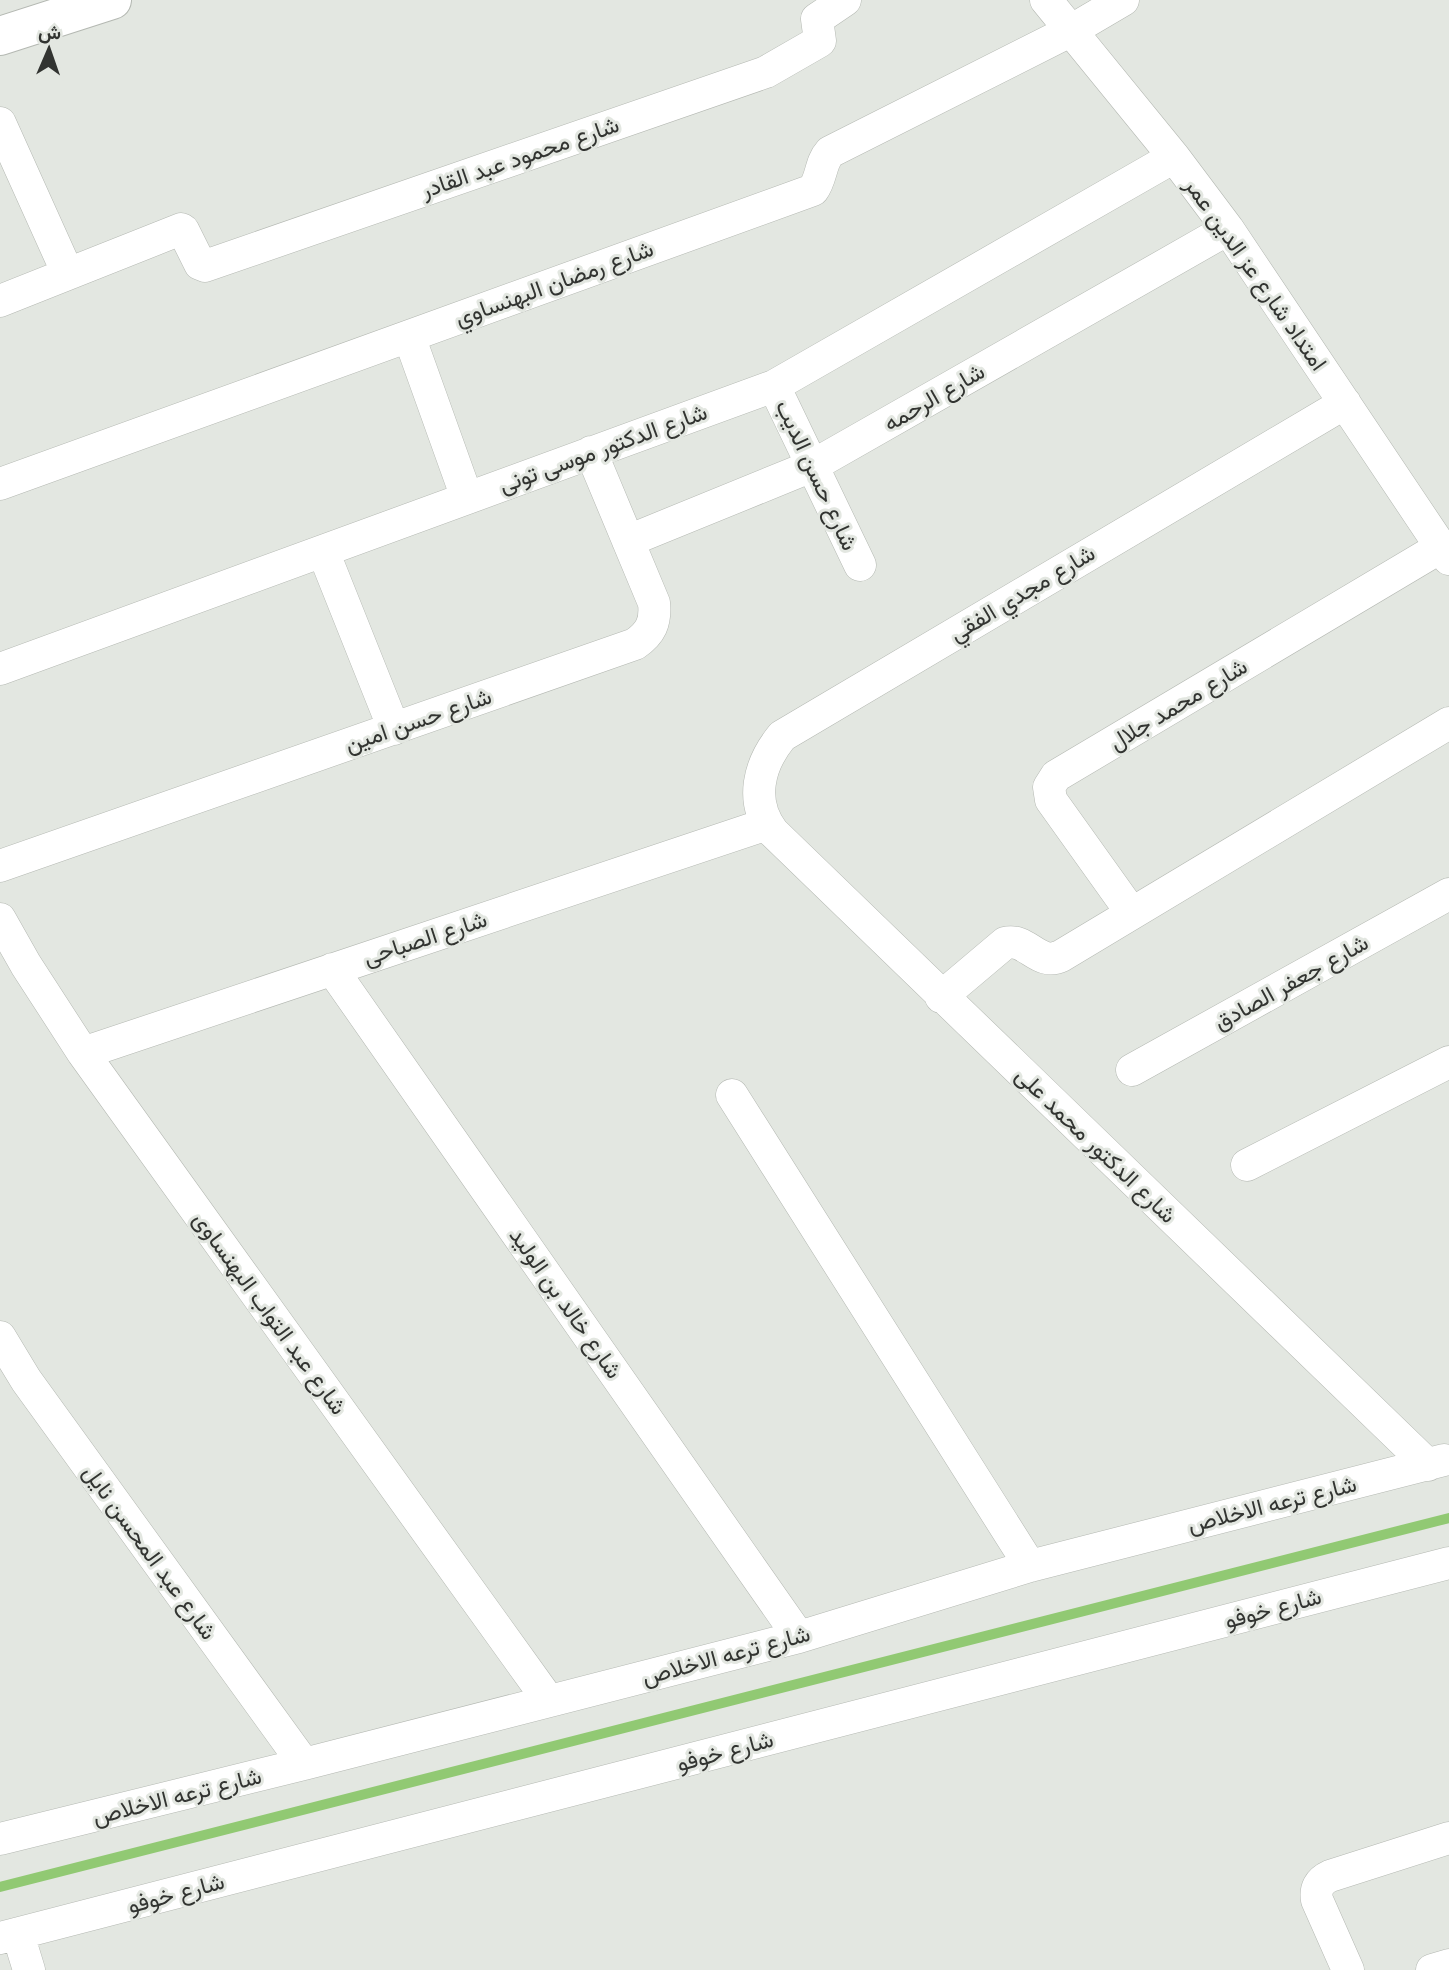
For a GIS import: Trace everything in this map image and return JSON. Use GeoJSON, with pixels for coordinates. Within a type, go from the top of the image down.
{"type":"FeatureCollection","features":[{"type":"Feature","properties":{"kind":"street"},"geometry":{"type":"LineString","coordinates":[[0,36],[111,0]]}},
{"type":"Feature","properties":{"kind":"street","name":"شارع محمود عبد القادر"},"geometry":{"type":"LineString","coordinates":[[68,274],[180,229],[183,230],[200,264],[205,266],[766,72],[820,41],[817,19],[845,0]]}},
{"type":"Feature","properties":{"kind":"street","name":"امتداد شارع عز الدين عمر"},"geometry":{"type":"LineString","coordinates":[[1046,0],[1174,157],[1228,229],[1445,553]]}},
{"type":"Feature","properties":{"kind":"street","name":"شارع رمضان البهنساوي"},"geometry":{"type":"LineString","coordinates":[[0,484],[813,190],[818,183],[824,159],[830,152],[1072,30],[1123,0]]}},
{"type":"Feature","properties":{"kind":"street"},"geometry":{"type":"LineString","coordinates":[[0,123],[68,274],[0,301]]}},
{"type":"Feature","properties":{"kind":"street","name":"شارع الدكتور موسى تونى"},"geometry":{"type":"LineString","coordinates":[[0,670],[774,386],[1174,157]]}},
{"type":"Feature","properties":{"kind":"street","name":"شارع الرحمه"},"geometry":{"type":"LineString","coordinates":[[628,541],[812,466],[1228,229]]}},
{"type":"Feature","properties":{"kind":"street"},"geometry":{"type":"LineString","coordinates":[[408,336],[467,498]]}},
{"type":"Feature","properties":{"kind":"street","name":"شارع حسن الديب"},"geometry":{"type":"LineString","coordinates":[[774,386],[859,565]]}},
{"type":"Feature","properties":{"kind":"street","name":"شارع مجدي الفقي"},"geometry":{"type":"LineString","coordinates":[[766,824],[760,806],[762,768],[769,751],[782,736],[1345,402]]}},
{"type":"Feature","properties":{"kind":"street","name":"شارع حسن امين"},"geometry":{"type":"LineString","coordinates":[[0,866],[643,639],[654,622],[654,603],[591,453]]}},
{"type":"Feature","properties":{"kind":"street"},"geometry":{"type":"LineString","coordinates":[[323,551],[394,729]]}},
{"type":"Feature","properties":{"kind":"street","name":"شارع محمد جلال"},"geometry":{"type":"LineString","coordinates":[[1131,912],[1051,800],[1049,787],[1056,776],[1445,553]]}},
{"type":"Feature","properties":{"kind":"street"},"geometry":{"type":"LineString","coordinates":[[942,997],[1005,943],[1022,943],[1043,958],[1055,959],[1449,723]]}},
{"type":"Feature","properties":{"kind":"street","name":"شارع الصباحى"},"geometry":{"type":"LineString","coordinates":[[83,1053],[766,824]]}},
{"type":"Feature","properties":{"kind":"street","name":"شارع الدكتور محمد على"},"geometry":{"type":"LineString","coordinates":[[766,824],[942,997],[1438,1462]]}},
{"type":"Feature","properties":{"kind":"street","name":"شارع جعفر الصادق"},"geometry":{"type":"LineString","coordinates":[[1132,1070],[1449,894]]}},
{"type":"Feature","properties":{"kind":"street","name":"شارع عبد التواب البهنساوى"},"geometry":{"type":"LineString","coordinates":[[0,919],[26,965],[83,1053],[549,1701]]}},
{"type":"Feature","properties":{"kind":"street","name":"شارع خالد بن الوليد"},"geometry":{"type":"LineString","coordinates":[[332,969],[799,1637]]}},
{"type":"Feature","properties":{"kind":"street"},"geometry":{"type":"LineString","coordinates":[[1247,1165],[1449,1062]]}},
{"type":"Feature","properties":{"kind":"street"},"geometry":{"type":"LineString","coordinates":[[732,1095],[1030,1566]]}},
{"type":"Feature","properties":{"kind":"street","name":"شارع عبد المحسن نايل"},"geometry":{"type":"LineString","coordinates":[[0,1337],[26,1380],[304,1764]]}},
{"type":"Feature","properties":{"kind":"street","name":"شارع ترعه الاخلاص"},"geometry":{"type":"LineString","coordinates":[[0,1839],[799,1637],[1030,1566],[1438,1462]]}},
{"type":"Feature","properties":{"kind":"street","name":"شارع خوفو"},"geometry":{"type":"LineString","coordinates":[[9,1936],[1449,1563]]}},
{"type":"Feature","properties":{"kind":"street"},"geometry":{"type":"LineString","coordinates":[[1348,1970],[1317,1900],[1317,1888],[1324,1878],[1449,1838]]}},
{"type":"Feature","properties":{"kind":"street"},"geometry":{"type":"LineString","coordinates":[[9,1936],[29,1970]]}},
{"type":"Feature","properties":{"kind":"street"},"geometry":{"type":"LineString","coordinates":[[1432,1970],[1449,1965]]}},
{"type":"Feature","properties":{"kind":"waterway"},"geometry":{"type":"LineString","coordinates":[[0,1887],[1449,1518]]}}]}
